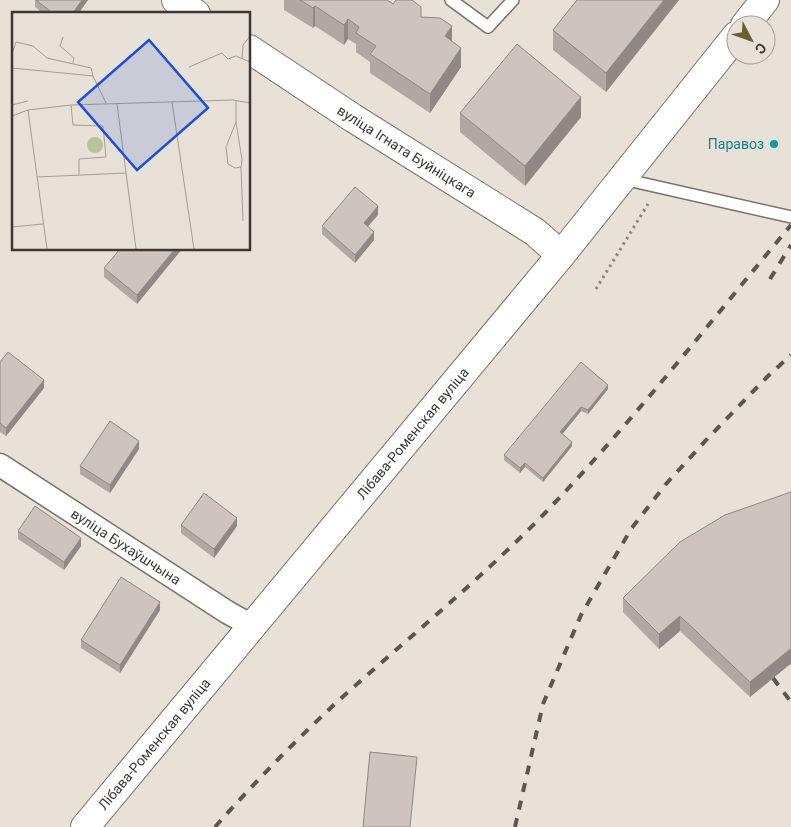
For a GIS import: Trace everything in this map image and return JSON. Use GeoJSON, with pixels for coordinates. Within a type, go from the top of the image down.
{"type":"FeatureCollection","features":[{"type":"Feature","properties":{"kind":"main road"},"geometry":{"type":"LineString","coordinates":[[176,0],[193,12]]}},
{"type":"Feature","properties":{"kind":"main road"},"geometry":{"type":"LineString","coordinates":[[753,15],[765,0]]}},
{"type":"Feature","properties":{"kind":"main road","name":"Лібава-Роменская вуліца"},"geometry":{"type":"LineString","coordinates":[[85,827],[561,255],[726,48]]}},
{"type":"Feature","properties":{"kind":"main road","name":"вуліца Ігната Буйніцкага"},"geometry":{"type":"LineString","coordinates":[[250,50],[353,118],[535,232],[561,255]]}},
{"type":"Feature","properties":{"kind":"street","name":"вуліца Бухаўшчына"},"geometry":{"type":"LineString","coordinates":[[0,465],[227,612],[252,626]]}},
{"type":"Feature","properties":{"kind":"lane"},"geometry":{"type":"LineString","coordinates":[[451,0],[488,27],[513,0]]}},
{"type":"Feature","properties":{"kind":"lane"},"geometry":{"type":"LineString","coordinates":[[621,179],[791,217]]}},
{"type":"Feature","properties":{"kind":"path"},"geometry":{"type":"LineString","coordinates":[[596,289],[659,187]]}},
{"type":"Feature","properties":{"kind":"building"},"geometry":{"type":"Polygon","coordinates":[[[36,0],[82,0],[73,12],[51,12],[36,0]]]}},
{"type":"Feature","properties":{"kind":"building"},"geometry":{"type":"Polygon","coordinates":[[[300,0],[387,0],[393,4],[396,0],[412,0],[421,7],[421,17],[440,18],[452,26],[445,36],[461,48],[430,94],[370,54],[376,46],[356,33],[359,27],[348,19],[344,25],[315,6],[313,8],[300,0]]]}},
{"type":"Feature","properties":{"kind":"building"},"geometry":{"type":"Polygon","coordinates":[[[577,0],[664,0],[606,73],[553,30],[577,0]]]}},
{"type":"Feature","properties":{"kind":"building"},"geometry":{"type":"Polygon","coordinates":[[[517,44],[581,97],[525,166],[460,113],[517,44]]]}},
{"type":"Feature","properties":{"kind":"building"},"geometry":{"type":"Polygon","coordinates":[[[355,187],[378,206],[364,223],[374,232],[355,255],[322,226],[355,187]]]}},
{"type":"Feature","properties":{"kind":"building"},"geometry":{"type":"Polygon","coordinates":[[[119,250],[174,250],[137,295],[104,268],[119,250]]]}},
{"type":"Feature","properties":{"kind":"building"},"geometry":{"type":"Polygon","coordinates":[[[8,352],[44,380],[6,428],[0,423],[0,362],[8,352]]]}},
{"type":"Feature","properties":{"kind":"building"},"geometry":{"type":"Polygon","coordinates":[[[581,362],[608,385],[588,410],[581,407],[560,432],[572,442],[543,478],[525,463],[520,468],[504,455],[581,362]]]}},
{"type":"Feature","properties":{"kind":"building"},"geometry":{"type":"Polygon","coordinates":[[[110,421],[139,441],[110,485],[80,466],[110,421]]]}},
{"type":"Feature","properties":{"kind":"building"},"geometry":{"type":"Polygon","coordinates":[[[791,492],[791,649],[750,682],[680,616],[659,634],[623,598],[680,542],[725,515],[791,492]]]}},
{"type":"Feature","properties":{"kind":"building"},"geometry":{"type":"Polygon","coordinates":[[[204,493],[237,518],[214,549],[181,525],[204,493]]]}},
{"type":"Feature","properties":{"kind":"building"},"geometry":{"type":"Polygon","coordinates":[[[35,506],[81,538],[64,562],[18,531],[35,506]]]}},
{"type":"Feature","properties":{"kind":"building"},"geometry":{"type":"Polygon","coordinates":[[[121,577],[160,602],[120,665],[81,640],[121,577]]]}},
{"type":"Feature","properties":{"kind":"building"},"geometry":{"type":"Polygon","coordinates":[[[370,752],[417,757],[410,827],[363,827],[370,752]]]}},
{"type":"Feature","properties":{"kind":"railway"},"geometry":{"type":"LineString","coordinates":[[215,827],[260,778],[322,716],[470,585],[546,512],[641,407],[791,225]]}},
{"type":"Feature","properties":{"kind":"railway"},"geometry":{"type":"LineString","coordinates":[[770,279],[791,245]]}},
{"type":"Feature","properties":{"kind":"railway"},"geometry":{"type":"LineString","coordinates":[[515,827],[543,704],[581,615],[631,529],[666,484],[708,438],[791,355]]}},
{"type":"Feature","properties":{"kind":"railway"},"geometry":{"type":"LineString","coordinates":[[773,678],[791,702]]}},
{"type":"Feature","properties":{"kind":"place","name":"Паравоз"},"geometry":{"type":"Point","coordinates":[774,144]}}]}
